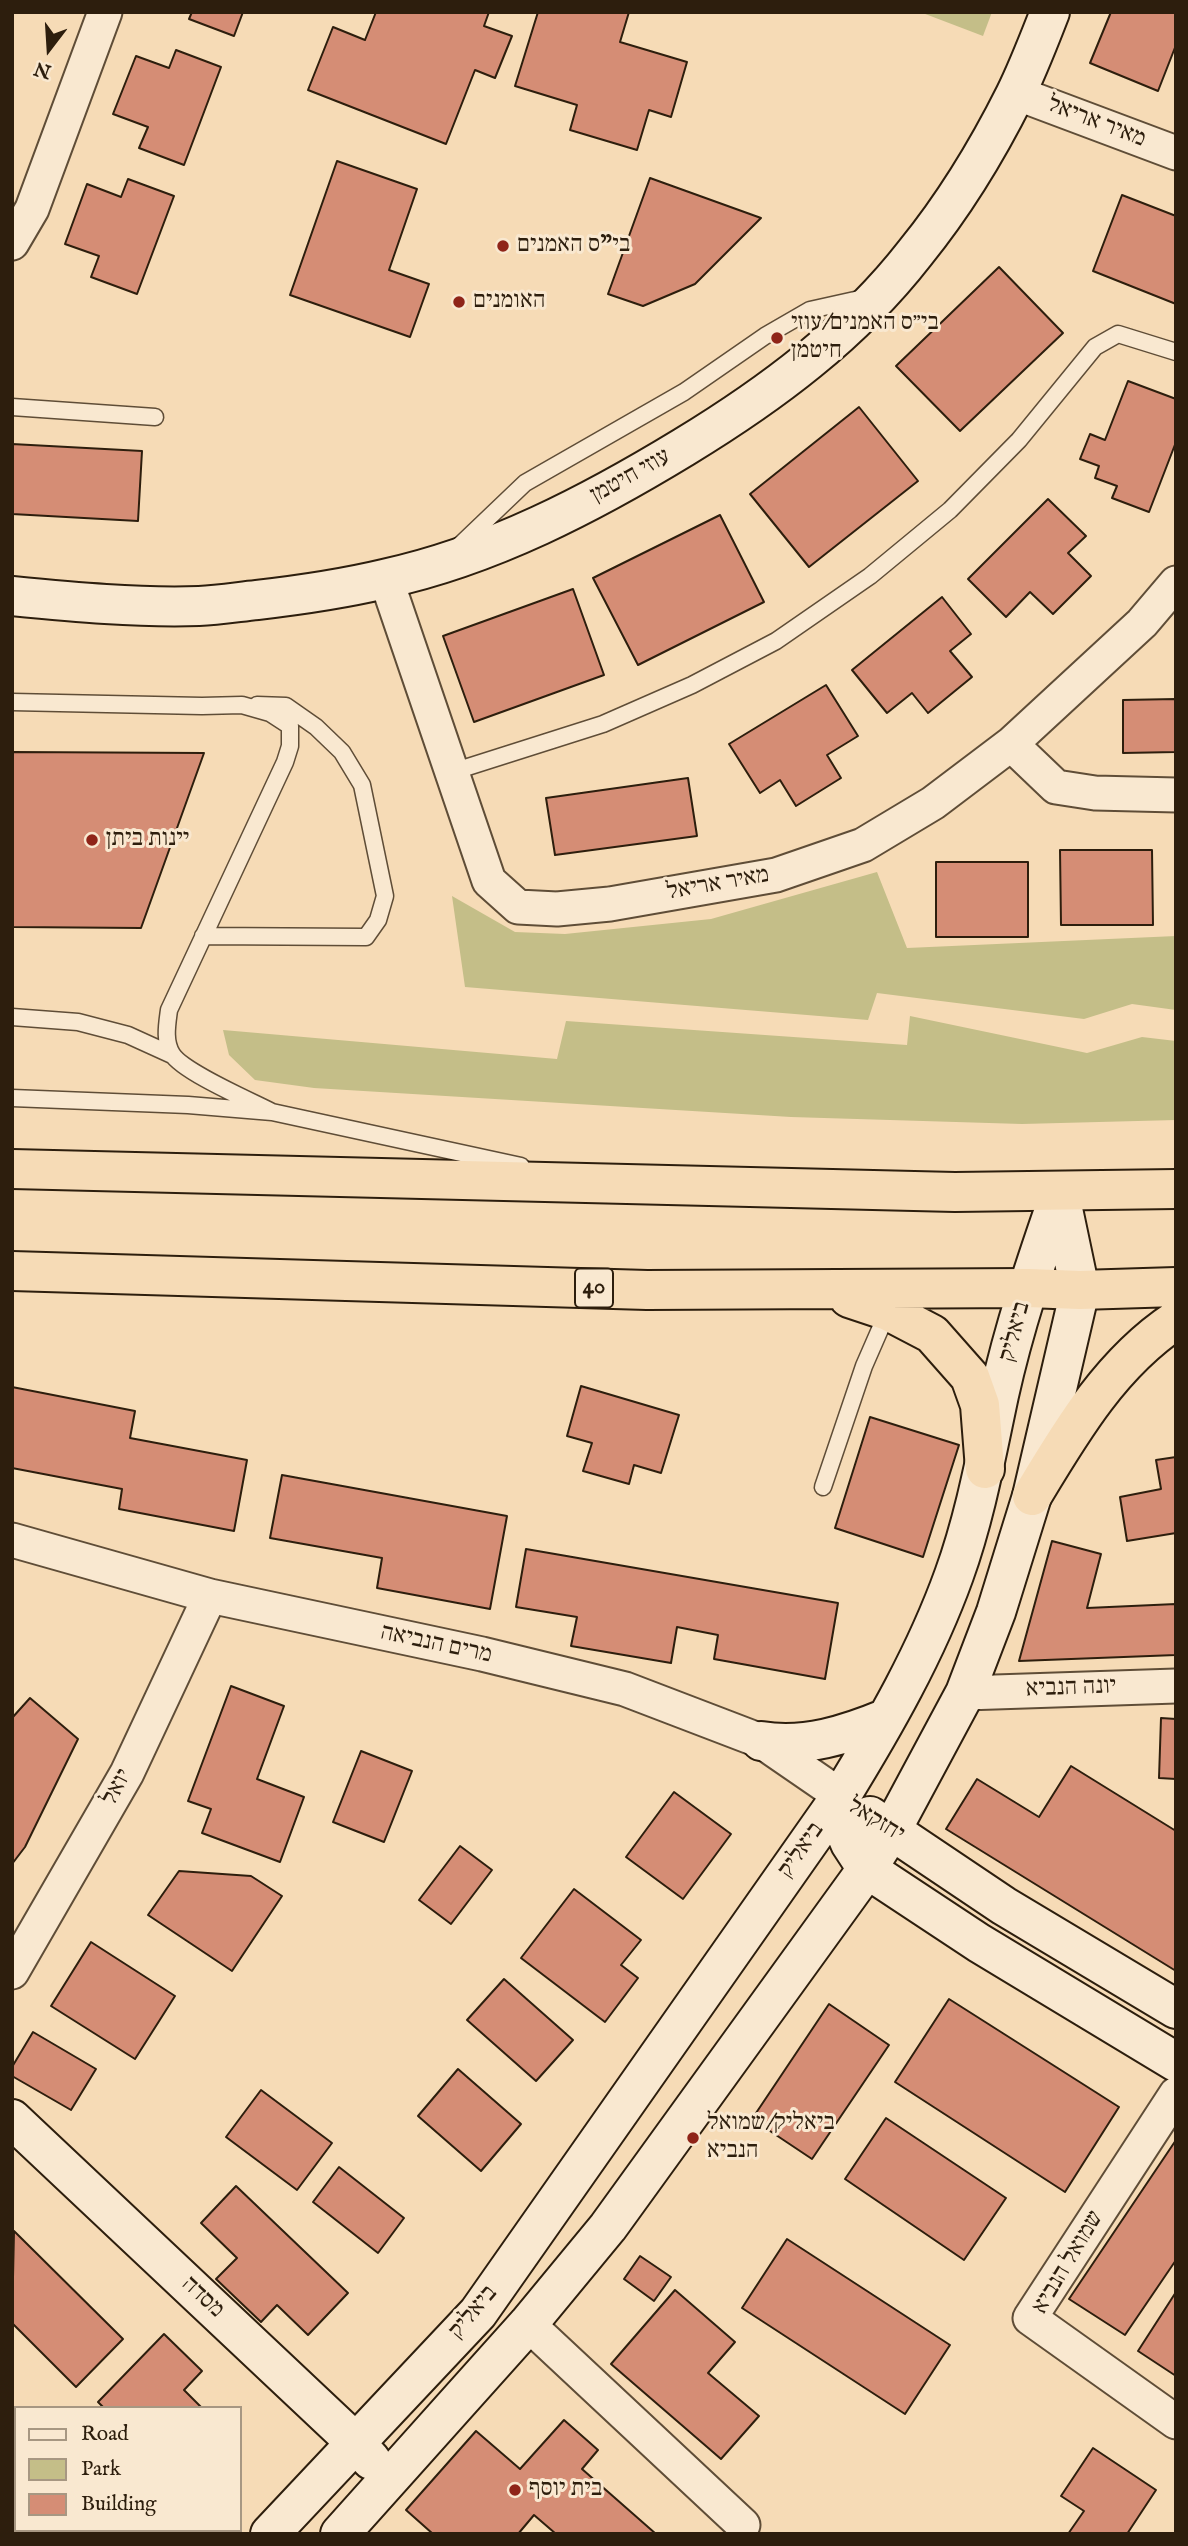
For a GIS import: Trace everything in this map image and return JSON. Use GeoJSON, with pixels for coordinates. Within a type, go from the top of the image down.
{"type":"FeatureCollection","features":[{"type":"Feature","properties":{"kind":"highway"},"geometry":{"type":"LineString","coordinates":[[12,1169],[1060,1192],[1176,1189]]}},
{"type":"Feature","properties":{"kind":"highway","name":"40"},"geometry":{"type":"LineString","coordinates":[[12,1271],[647,1290],[1080,1290],[1176,1287]]}},
{"type":"Feature","properties":{"kind":"highway"},"geometry":{"type":"LineString","coordinates":[[823,1289],[888,1311],[932,1334],[970,1377],[980,1405],[985,1469]]}},
{"type":"Feature","properties":{"kind":"highway"},"geometry":{"type":"LineString","coordinates":[[1032,1496],[1076,1422],[1099,1392],[1138,1351],[1176,1320]]}},
{"type":"Feature","properties":{"kind":"street"},"geometry":{"type":"LineString","coordinates":[[12,243],[32,209],[105,12]]}},
{"type":"Feature","properties":{"kind":"street","name":"עוזי חיטמן"},"geometry":{"type":"LineString","coordinates":[[12,596],[94,603],[200,606],[298,595],[386,579],[496,544],[641,473],[736,415],[845,331],[880,294],[916,253],[976,167],[1016,93],[1050,12]]}},
{"type":"Feature","properties":{"kind":"street","name":"מאיר אריאל"},"geometry":{"type":"LineString","coordinates":[[1016,93],[1176,153]]}},
{"type":"Feature","properties":{"kind":"street","name":"מאיר אריאל"},"geometry":{"type":"LineString","coordinates":[[386,579],[489,881],[518,907],[558,909],[610,904],[776,875],[863,845],[933,803],[1012,744],[1142,623],[1176,583]]}},
{"type":"Feature","properties":{"kind":"street"},"geometry":{"type":"LineString","coordinates":[[1012,744],[1056,787],[1095,793],[1176,795]]}},
{"type":"Feature","properties":{"kind":"street","name":"ביאליק"},"geometry":{"type":"LineString","coordinates":[[270,2534],[478,2313],[841,1796],[887,1718],[935,1624],[955,1573],[985,1469],[999,1394],[1028,1288],[1060,1192]]}},
{"type":"Feature","properties":{"kind":"street","name":"ביאליק"},"geometry":{"type":"LineString","coordinates":[[340,2534],[528,2324],[608,2227],[867,1869],[891,1831],[965,1693],[996,1612],[1032,1496],[1080,1290],[1060,1192]]}},
{"type":"Feature","properties":{"kind":"street","name":"מרים הנביאה"},"geometry":{"type":"LineString","coordinates":[[12,1540],[210,1596],[482,1654],[625,1689],[761,1741],[841,1796]]}},
{"type":"Feature","properties":{"kind":"street","name":"יואל"},"geometry":{"type":"LineString","coordinates":[[12,1972],[127,1773],[210,1596]]}},
{"type":"Feature","properties":{"kind":"street","name":"יונה הנביא"},"geometry":{"type":"LineString","coordinates":[[965,1693],[1176,1686]]}},
{"type":"Feature","properties":{"kind":"street"},"geometry":{"type":"LineString","coordinates":[[761,1741],[784,1744],[835,1737],[887,1718]]}},
{"type":"Feature","properties":{"kind":"street","name":"יחזקאל"},"geometry":{"type":"LineString","coordinates":[[841,1796],[1004,1906],[1176,2009]]}},
{"type":"Feature","properties":{"kind":"street","name":"יחזקאל"},"geometry":{"type":"LineString","coordinates":[[841,1796],[841,1822],[850,1843],[867,1869],[979,1943],[1176,2062]]}},
{"type":"Feature","properties":{"kind":"street","name":"שמואל הנביא"},"geometry":{"type":"LineString","coordinates":[[1176,2094],[1030,2318],[1176,2422]]}},
{"type":"Feature","properties":{"kind":"street","name":"מסדה"},"geometry":{"type":"LineString","coordinates":[[12,2119],[355,2442],[388,2480]]}},
{"type":"Feature","properties":{"kind":"street","name":"ביאליק"},"geometry":{"type":"LineString","coordinates":[[528,2324],[743,2525]]}},
{"type":"Feature","properties":{"kind":"lane"},"geometry":{"type":"LineString","coordinates":[[440,563],[525,483],[684,392],[765,336],[810,310],[880,294]]}},
{"type":"Feature","properties":{"kind":"lane"},"geometry":{"type":"LineString","coordinates":[[452,772],[603,724],[692,685],[776,641],[870,576],[950,510],[1019,440],[1095,347],[1118,334],[1176,352]]}},
{"type":"Feature","properties":{"kind":"lane"},"geometry":{"type":"LineString","coordinates":[[12,407],[155,417]]}},
{"type":"Feature","properties":{"kind":"lane"},"geometry":{"type":"LineString","coordinates":[[12,702],[286,706],[316,727],[342,752],[362,785],[385,896],[378,920],[366,937],[204,936]]}},
{"type":"Feature","properties":{"kind":"lane"},"geometry":{"type":"LineString","coordinates":[[172,1055],[166,1033],[169,1010],[290,747],[290,726],[270,713],[242,705]]}},
{"type":"Feature","properties":{"kind":"lane"},"geometry":{"type":"LineString","coordinates":[[12,1017],[78,1022],[128,1035],[172,1055],[202,1077],[272,1112]]}},
{"type":"Feature","properties":{"kind":"lane"},"geometry":{"type":"LineString","coordinates":[[12,1098],[188,1105],[272,1112],[606,1184]]}},
{"type":"Feature","properties":{"kind":"lane"},"geometry":{"type":"LineString","coordinates":[[823,1487],[864,1366],[888,1311]]}},
{"type":"Feature","properties":{"kind":"green space"},"geometry":{"type":"Polygon","coordinates":[[[920,12],[992,12],[983,36],[920,12]]]}},
{"type":"Feature","properties":{"kind":"green space"},"geometry":{"type":"Polygon","coordinates":[[[877,872],[907,948],[1176,936],[1176,1010],[1132,1004],[1084,1019],[877,993],[868,1020],[465,987],[452,896],[515,932],[565,934],[711,919],[877,872]]]}},
{"type":"Feature","properties":{"kind":"green space"},"geometry":{"type":"Polygon","coordinates":[[[910,1016],[1087,1053],[1142,1037],[1176,1041],[1176,1120],[1022,1124],[791,1117],[314,1088],[255,1080],[229,1055],[223,1030],[557,1059],[566,1021],[907,1045],[910,1016]]]}},
{"type":"Feature","properties":{"kind":"building"},"geometry":{"type":"Polygon","coordinates":[[[192,12],[243,12],[234,36],[189,19],[192,12]]]}},
{"type":"Feature","properties":{"kind":"building"},"geometry":{"type":"Polygon","coordinates":[[[376,12],[489,12],[484,26],[512,36],[495,78],[475,70],[446,144],[308,90],[333,27],[365,40],[376,12]]]}},
{"type":"Feature","properties":{"kind":"building"},"geometry":{"type":"Polygon","coordinates":[[[538,12],[629,12],[620,42],[687,62],[671,117],[649,110],[637,150],[570,130],[577,105],[515,86],[538,12]]]}},
{"type":"Feature","properties":{"kind":"building"},"geometry":{"type":"Polygon","coordinates":[[[1111,12],[1176,12],[1176,45],[1158,91],[1090,63],[1111,12]]]}},
{"type":"Feature","properties":{"kind":"building"},"geometry":{"type":"Polygon","coordinates":[[[176,50],[221,67],[184,165],[139,148],[148,127],[113,114],[136,56],[169,68],[176,50]]]}},
{"type":"Feature","properties":{"kind":"building"},"geometry":{"type":"Polygon","coordinates":[[[337,161],[417,189],[389,270],[429,284],[410,337],[290,295],[337,161]]]}},
{"type":"Feature","properties":{"kind":"building"},"geometry":{"type":"Polygon","coordinates":[[[650,178],[761,218],[695,284],[643,306],[608,294],[650,178]]]}},
{"type":"Feature","properties":{"kind":"building"},"geometry":{"type":"Polygon","coordinates":[[[128,179],[174,196],[137,294],[91,277],[99,256],[65,244],[87,184],[121,197],[128,179]]]}},
{"type":"Feature","properties":{"kind":"building"},"geometry":{"type":"Polygon","coordinates":[[[1122,195],[1176,216],[1176,304],[1093,271],[1122,195]]]}},
{"type":"Feature","properties":{"kind":"building"},"geometry":{"type":"Polygon","coordinates":[[[999,267],[1063,333],[960,431],[896,366],[999,267]]]}},
{"type":"Feature","properties":{"kind":"building"},"geometry":{"type":"Polygon","coordinates":[[[1128,381],[1176,399],[1176,442],[1149,512],[1112,498],[1117,486],[1095,478],[1099,466],[1080,459],[1090,434],[1105,440],[1128,381]]]}},
{"type":"Feature","properties":{"kind":"building"},"geometry":{"type":"Polygon","coordinates":[[[859,407],[918,481],[809,567],[750,494],[859,407]]]}},
{"type":"Feature","properties":{"kind":"building"},"geometry":{"type":"Polygon","coordinates":[[[12,444],[142,451],[138,521],[12,514],[12,444]]]}},
{"type":"Feature","properties":{"kind":"building"},"geometry":{"type":"Polygon","coordinates":[[[1048,499],[1086,536],[1068,553],[1091,576],[1053,614],[1030,592],[1006,617],[968,579],[1048,499]]]}},
{"type":"Feature","properties":{"kind":"building"},"geometry":{"type":"Polygon","coordinates":[[[720,515],[764,602],[638,665],[593,578],[720,515]]]}},
{"type":"Feature","properties":{"kind":"building"},"geometry":{"type":"Polygon","coordinates":[[[573,589],[604,675],[474,722],[443,636],[573,589]]]}},
{"type":"Feature","properties":{"kind":"building"},"geometry":{"type":"Polygon","coordinates":[[[942,597],[971,634],[950,651],[972,677],[928,713],[912,693],[887,713],[852,670],[942,597]]]}},
{"type":"Feature","properties":{"kind":"building"},"geometry":{"type":"Polygon","coordinates":[[[826,685],[858,736],[827,755],[841,778],[796,806],[780,780],[760,793],[729,744],[826,685]]]}},
{"type":"Feature","properties":{"kind":"building"},"geometry":{"type":"Polygon","coordinates":[[[1176,699],[1176,752],[1123,753],[1123,700],[1176,699]]]}},
{"type":"Feature","properties":{"kind":"building","name":"יינות ביתן"},"geometry":{"type":"Polygon","coordinates":[[[12,752],[204,753],[141,928],[12,927],[12,752]]]}},
{"type":"Feature","properties":{"kind":"building"},"geometry":{"type":"Polygon","coordinates":[[[688,778],[697,836],[555,855],[546,798],[688,778]]]}},
{"type":"Feature","properties":{"kind":"building"},"geometry":{"type":"Polygon","coordinates":[[[1060,850],[1152,850],[1153,925],[1061,925],[1060,850]]]}},
{"type":"Feature","properties":{"kind":"building"},"geometry":{"type":"Polygon","coordinates":[[[936,862],[1028,862],[1028,937],[936,937],[936,862]]]}},
{"type":"Feature","properties":{"kind":"building"},"geometry":{"type":"Polygon","coordinates":[[[581,1386],[679,1415],[661,1473],[634,1465],[629,1484],[583,1471],[592,1443],[567,1436],[581,1386]]]}},
{"type":"Feature","properties":{"kind":"building"},"geometry":{"type":"Polygon","coordinates":[[[12,1387],[135,1411],[130,1438],[247,1460],[234,1531],[119,1509],[122,1489],[12,1468],[12,1387]]]}},
{"type":"Feature","properties":{"kind":"building"},"geometry":{"type":"Polygon","coordinates":[[[870,1417],[959,1445],[923,1557],[835,1528],[870,1417]]]}},
{"type":"Feature","properties":{"kind":"building"},"geometry":{"type":"Polygon","coordinates":[[[1176,1457],[1176,1533],[1127,1541],[1120,1497],[1161,1489],[1156,1460],[1176,1457]]]}},
{"type":"Feature","properties":{"kind":"building"},"geometry":{"type":"Polygon","coordinates":[[[282,1475],[507,1516],[490,1609],[377,1588],[382,1558],[270,1538],[282,1475]]]}},
{"type":"Feature","properties":{"kind":"building"},"geometry":{"type":"Polygon","coordinates":[[[1052,1541],[1101,1554],[1087,1608],[1176,1604],[1176,1655],[1019,1661],[1052,1541]]]}},
{"type":"Feature","properties":{"kind":"building"},"geometry":{"type":"Polygon","coordinates":[[[526,1549],[838,1603],[825,1679],[714,1659],[718,1635],[677,1627],[671,1663],[571,1646],[577,1617],[516,1607],[526,1549]]]}},
{"type":"Feature","properties":{"kind":"building"},"geometry":{"type":"Polygon","coordinates":[[[231,1686],[284,1706],[257,1779],[304,1797],[280,1862],[202,1833],[211,1809],[188,1801],[231,1686]]]}},
{"type":"Feature","properties":{"kind":"building"},"geometry":{"type":"Polygon","coordinates":[[[30,1698],[78,1739],[25,1847],[12,1864],[12,1718],[30,1698]]]}},
{"type":"Feature","properties":{"kind":"building"},"geometry":{"type":"Polygon","coordinates":[[[1161,1718],[1176,1719],[1176,1779],[1159,1778],[1161,1718]]]}},
{"type":"Feature","properties":{"kind":"building"},"geometry":{"type":"Polygon","coordinates":[[[361,1751],[412,1771],[384,1842],[333,1822],[361,1751]]]}},
{"type":"Feature","properties":{"kind":"building"},"geometry":{"type":"Polygon","coordinates":[[[1071,1766],[1176,1831],[1176,1971],[946,1829],[977,1779],[1039,1817],[1071,1766]]]}},
{"type":"Feature","properties":{"kind":"building"},"geometry":{"type":"Polygon","coordinates":[[[674,1792],[731,1834],[683,1899],[626,1857],[674,1792]]]}},
{"type":"Feature","properties":{"kind":"building"},"geometry":{"type":"Polygon","coordinates":[[[460,1846],[492,1870],[451,1924],[419,1900],[460,1846]]]}},
{"type":"Feature","properties":{"kind":"building"},"geometry":{"type":"Polygon","coordinates":[[[179,1871],[251,1876],[282,1896],[232,1971],[148,1915],[179,1871]]]}},
{"type":"Feature","properties":{"kind":"building"},"geometry":{"type":"Polygon","coordinates":[[[574,1889],[641,1940],[621,1965],[638,1978],[605,2022],[521,1958],[574,1889]]]}},
{"type":"Feature","properties":{"kind":"building"},"geometry":{"type":"Polygon","coordinates":[[[91,1942],[175,1996],[135,2059],[51,2006],[91,1942]]]}},
{"type":"Feature","properties":{"kind":"building"},"geometry":{"type":"Polygon","coordinates":[[[504,1979],[573,2040],[536,2081],[467,2020],[504,1979]]]}},
{"type":"Feature","properties":{"kind":"building"},"geometry":{"type":"Polygon","coordinates":[[[949,1999],[1119,2107],[1065,2192],[895,2082],[949,1999]]]}},
{"type":"Feature","properties":{"kind":"building"},"geometry":{"type":"Polygon","coordinates":[[[829,2004],[889,2045],[812,2159],[752,2119],[829,2004]]]}},
{"type":"Feature","properties":{"kind":"building"},"geometry":{"type":"Polygon","coordinates":[[[33,2032],[96,2069],[71,2110],[12,2076],[12,2067],[33,2032]]]}},
{"type":"Feature","properties":{"kind":"building"},"geometry":{"type":"Polygon","coordinates":[[[458,2069],[521,2124],[481,2171],[418,2116],[458,2069]]]}},
{"type":"Feature","properties":{"kind":"building"},"geometry":{"type":"Polygon","coordinates":[[[261,2090],[332,2143],[297,2190],[226,2137],[261,2090]]]}},
{"type":"Feature","properties":{"kind":"building"},"geometry":{"type":"Polygon","coordinates":[[[886,2118],[1006,2198],[964,2260],[845,2179],[886,2118]]]}},
{"type":"Feature","properties":{"kind":"building"},"geometry":{"type":"Polygon","coordinates":[[[1176,2140],[1176,2260],[1125,2335],[1069,2299],[1176,2140]]]}},
{"type":"Feature","properties":{"kind":"building"},"geometry":{"type":"Polygon","coordinates":[[[339,2167],[404,2218],[378,2253],[313,2202],[339,2167]]]}},
{"type":"Feature","properties":{"kind":"building"},"geometry":{"type":"Polygon","coordinates":[[[236,2186],[348,2293],[308,2335],[277,2305],[261,2322],[216,2279],[237,2258],[201,2223],[236,2186]]]}},
{"type":"Feature","properties":{"kind":"building"},"geometry":{"type":"Polygon","coordinates":[[[14,2231],[123,2339],[76,2387],[12,2323],[14,2231]]]}},
{"type":"Feature","properties":{"kind":"building"},"geometry":{"type":"Polygon","coordinates":[[[787,2239],[950,2345],[905,2414],[742,2308],[787,2239]]]}},
{"type":"Feature","properties":{"kind":"building"},"geometry":{"type":"Polygon","coordinates":[[[640,2256],[671,2277],[654,2301],[624,2279],[640,2256]]]}},
{"type":"Feature","properties":{"kind":"building"},"geometry":{"type":"Polygon","coordinates":[[[675,2290],[735,2342],[708,2373],[759,2416],[721,2459],[611,2364],[675,2290]]]}},
{"type":"Feature","properties":{"kind":"building"},"geometry":{"type":"Polygon","coordinates":[[[1176,2292],[1176,2376],[1138,2351],[1176,2292]]]}},
{"type":"Feature","properties":{"kind":"building"},"geometry":{"type":"Polygon","coordinates":[[[164,2334],[202,2371],[184,2390],[200,2406],[102,2406],[98,2402],[164,2334]]]}},
{"type":"Feature","properties":{"kind":"building","name":"בית יוסף"},"geometry":{"type":"Polygon","coordinates":[[[564,2420],[598,2450],[582,2469],[656,2534],[556,2534],[534,2515],[518,2534],[433,2534],[406,2510],[476,2431],[520,2469],[564,2420]]]}},
{"type":"Feature","properties":{"kind":"building"},"geometry":{"type":"Polygon","coordinates":[[[1093,2448],[1156,2490],[1127,2534],[1068,2534],[1084,2511],[1061,2496],[1093,2448]]]}},
{"type":"Feature","properties":{"kind":"building"},"geometry":{"type":"Polygon","coordinates":[[[106,2532],[107,2534],[57,2534],[106,2532]]]}},
{"type":"Feature","properties":{"kind":"place","name":"בי\"ס האמנים"},"geometry":{"type":"Point","coordinates":[503,246]}},
{"type":"Feature","properties":{"kind":"place","name":"האומנים"},"geometry":{"type":"Point","coordinates":[459,302]}},
{"type":"Feature","properties":{"kind":"place","name":"בי״ס האמנים/עוזי חיטמן"},"geometry":{"type":"Point","coordinates":[777,338]}},
{"type":"Feature","properties":{"kind":"place","name":"יינות ביתן"},"geometry":{"type":"Point","coordinates":[92,840]}},
{"type":"Feature","properties":{"kind":"place","name":"ביאליק/שמואל הנביא"},"geometry":{"type":"Point","coordinates":[693,2138]}},
{"type":"Feature","properties":{"kind":"place","name":"בית יוסף"},"geometry":{"type":"Point","coordinates":[515,2490]}}]}
